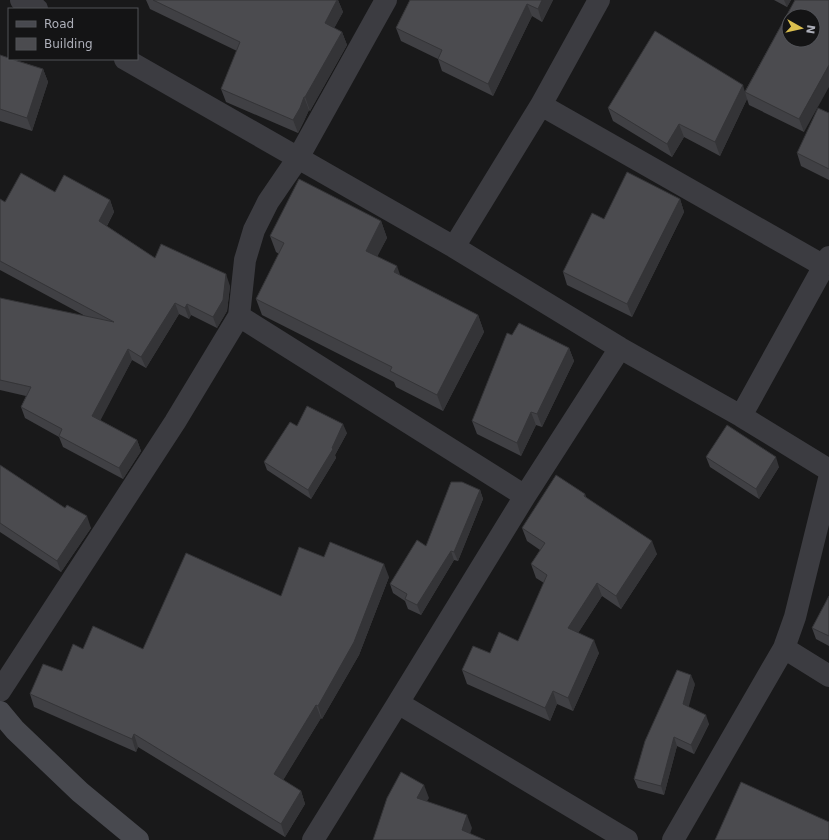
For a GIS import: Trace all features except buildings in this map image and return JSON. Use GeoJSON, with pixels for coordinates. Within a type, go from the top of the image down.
{"type":"FeatureCollection","features":[{"type":"Feature","properties":{"kind":"street"},"geometry":{"type":"LineString","coordinates":[[21,0],[35,8]]}},
{"type":"Feature","properties":{"kind":"street"},"geometry":{"type":"LineString","coordinates":[[454,247],[540,105],[599,0]]}},
{"type":"Feature","properties":{"kind":"street"},"geometry":{"type":"LineString","coordinates":[[0,692],[171,428],[239,316],[245,260],[254,230],[268,202],[298,158],[378,3]]}},
{"type":"Feature","properties":{"kind":"street"},"geometry":{"type":"LineString","coordinates":[[127,60],[454,247],[620,348],[741,416],[829,470]]}},
{"type":"Feature","properties":{"kind":"street"},"geometry":{"type":"LineString","coordinates":[[540,105],[827,261],[741,416]]}},
{"type":"Feature","properties":{"kind":"street"},"geometry":{"type":"LineString","coordinates":[[239,316],[525,496]]}},
{"type":"Feature","properties":{"kind":"street"},"geometry":{"type":"LineString","coordinates":[[313,840],[525,496],[620,348]]}},
{"type":"Feature","properties":{"kind":"street"},"geometry":{"type":"LineString","coordinates":[[673,840],[784,648],[795,617],[829,479]]}},
{"type":"Feature","properties":{"kind":"street"},"geometry":{"type":"LineString","coordinates":[[784,648],[829,676]]}},
{"type":"Feature","properties":{"kind":"street"},"geometry":{"type":"LineString","coordinates":[[398,703],[627,840]]}},
{"type":"Feature","properties":{"kind":"street"},"geometry":{"type":"LineString","coordinates":[[0,712],[15,730],[80,792],[138,840]]}}]}
